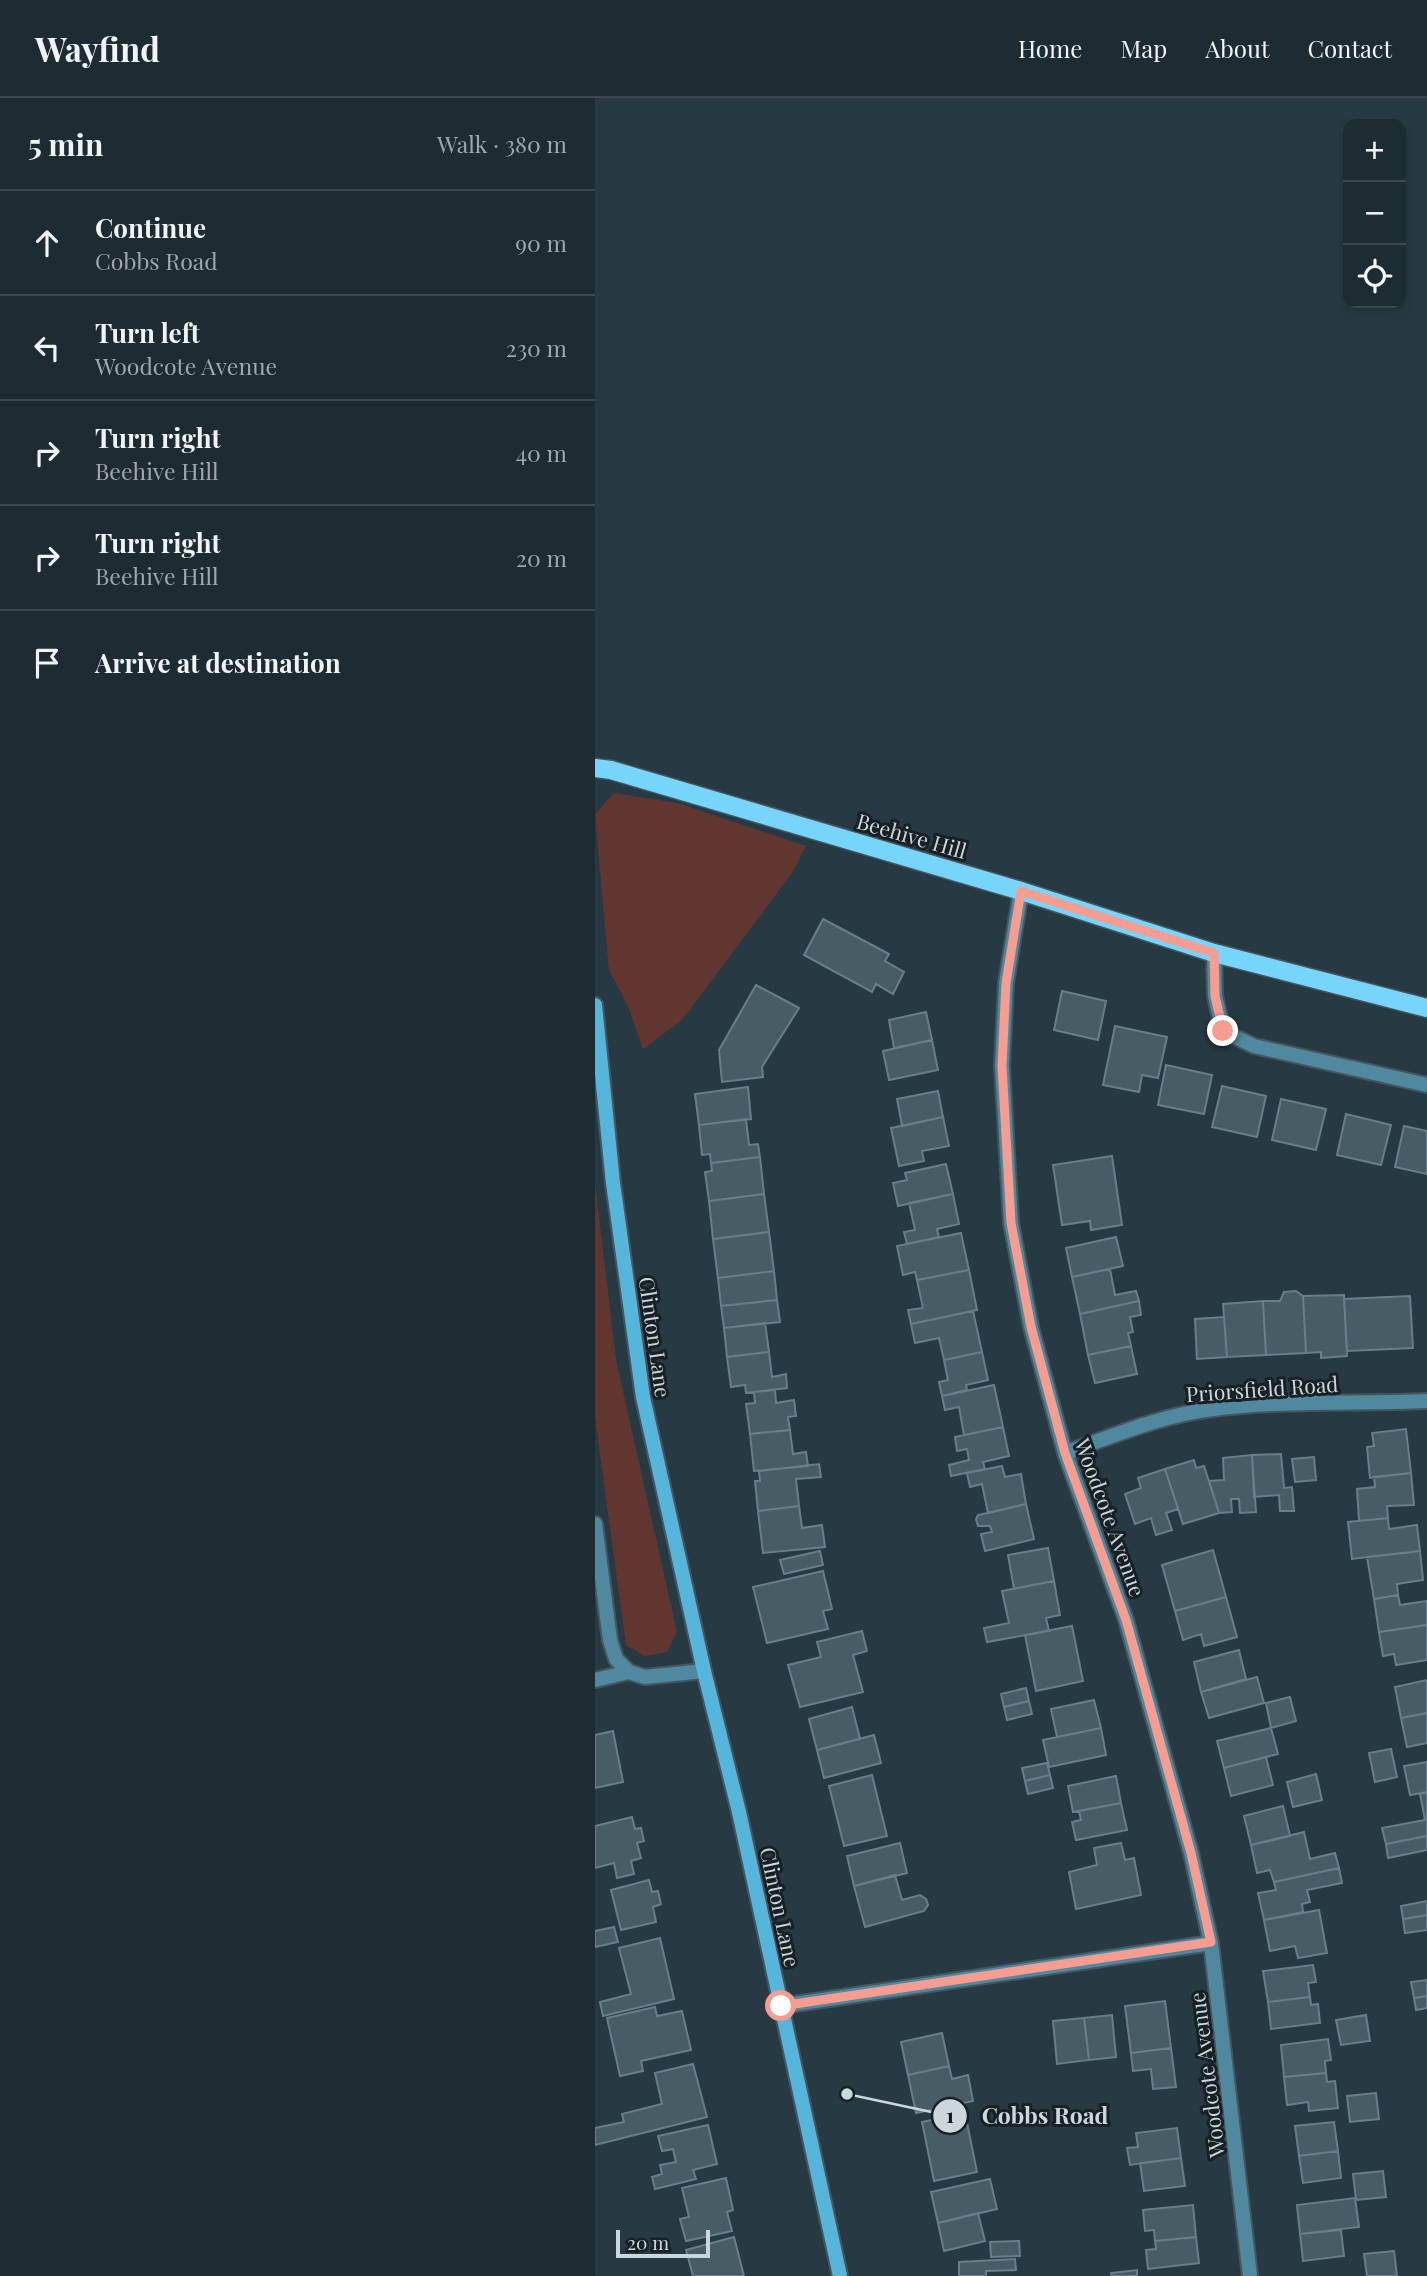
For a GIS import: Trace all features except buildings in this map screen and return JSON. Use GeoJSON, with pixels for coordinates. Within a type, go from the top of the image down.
{"type":"FeatureCollection","features":[{"type":"Feature","properties":{"kind":"main road","name":"Beehive Hill"},"geometry":{"type":"LineString","coordinates":[[595,768],[611,770],[1021,891],[1214,953],[1427,1008]]}},
{"type":"Feature","properties":{"kind":"main road","name":"Clinton Lane"},"geometry":{"type":"LineString","coordinates":[[595,1005],[613,1183],[643,1397],[704,1671],[739,1812],[840,2276]]}},
{"type":"Feature","properties":{"kind":"street","name":"Woodcote Avenue"},"geometry":{"type":"LineString","coordinates":[[1021,891],[1005,997],[1002,1066],[1011,1223],[1031,1327],[1065,1453],[1126,1620],[1191,1853],[1211,1942],[1250,2276]]}},
{"type":"Feature","properties":{"kind":"street"},"geometry":{"type":"LineString","coordinates":[[1214,953],[1215,996],[1223,1031],[1254,1046],[1427,1085]]}},
{"type":"Feature","properties":{"kind":"street","name":"Priorsfield Road"},"geometry":{"type":"LineString","coordinates":[[1065,1453],[1164,1418],[1213,1409],[1427,1401]]}},
{"type":"Feature","properties":{"kind":"street"},"geometry":{"type":"LineString","coordinates":[[595,1524],[610,1640],[616,1659],[629,1672],[645,1677],[704,1671]]}},
{"type":"Feature","properties":{"kind":"street"},"geometry":{"type":"LineString","coordinates":[[595,1680],[629,1672]]}},
{"type":"Feature","properties":{"kind":"street"},"geometry":{"type":"LineString","coordinates":[[781,2006],[1211,1942]]}},
{"type":"Feature","properties":{"kind":"shaded area"},"geometry":{"type":"Polygon","coordinates":[[[614,793],[677,803],[806,846],[792,873],[682,1020],[643,1049],[628,1006],[609,970],[595,814],[614,793]]]}},
{"type":"Feature","properties":{"kind":"shaded area"},"geometry":{"type":"Polygon","coordinates":[[[595,1183],[616,1360],[677,1632],[667,1652],[645,1656],[626,1645],[595,1417],[595,1183]]]}},
{"type":"Feature","properties":{"kind":"place","name":"Cobbs Road"},"geometry":{"type":"Point","coordinates":[847,2094]}},
{"type":"Feature","properties":{"kind":"route"},"geometry":{"type":"LineString","coordinates":[[781,2006],[1211,1942],[1191,1853],[1126,1620],[1065,1453],[1031,1327],[1011,1223],[1002,1066],[1006,983],[1021,891],[1214,953],[1215,996],[1223,1031]]}}]}
